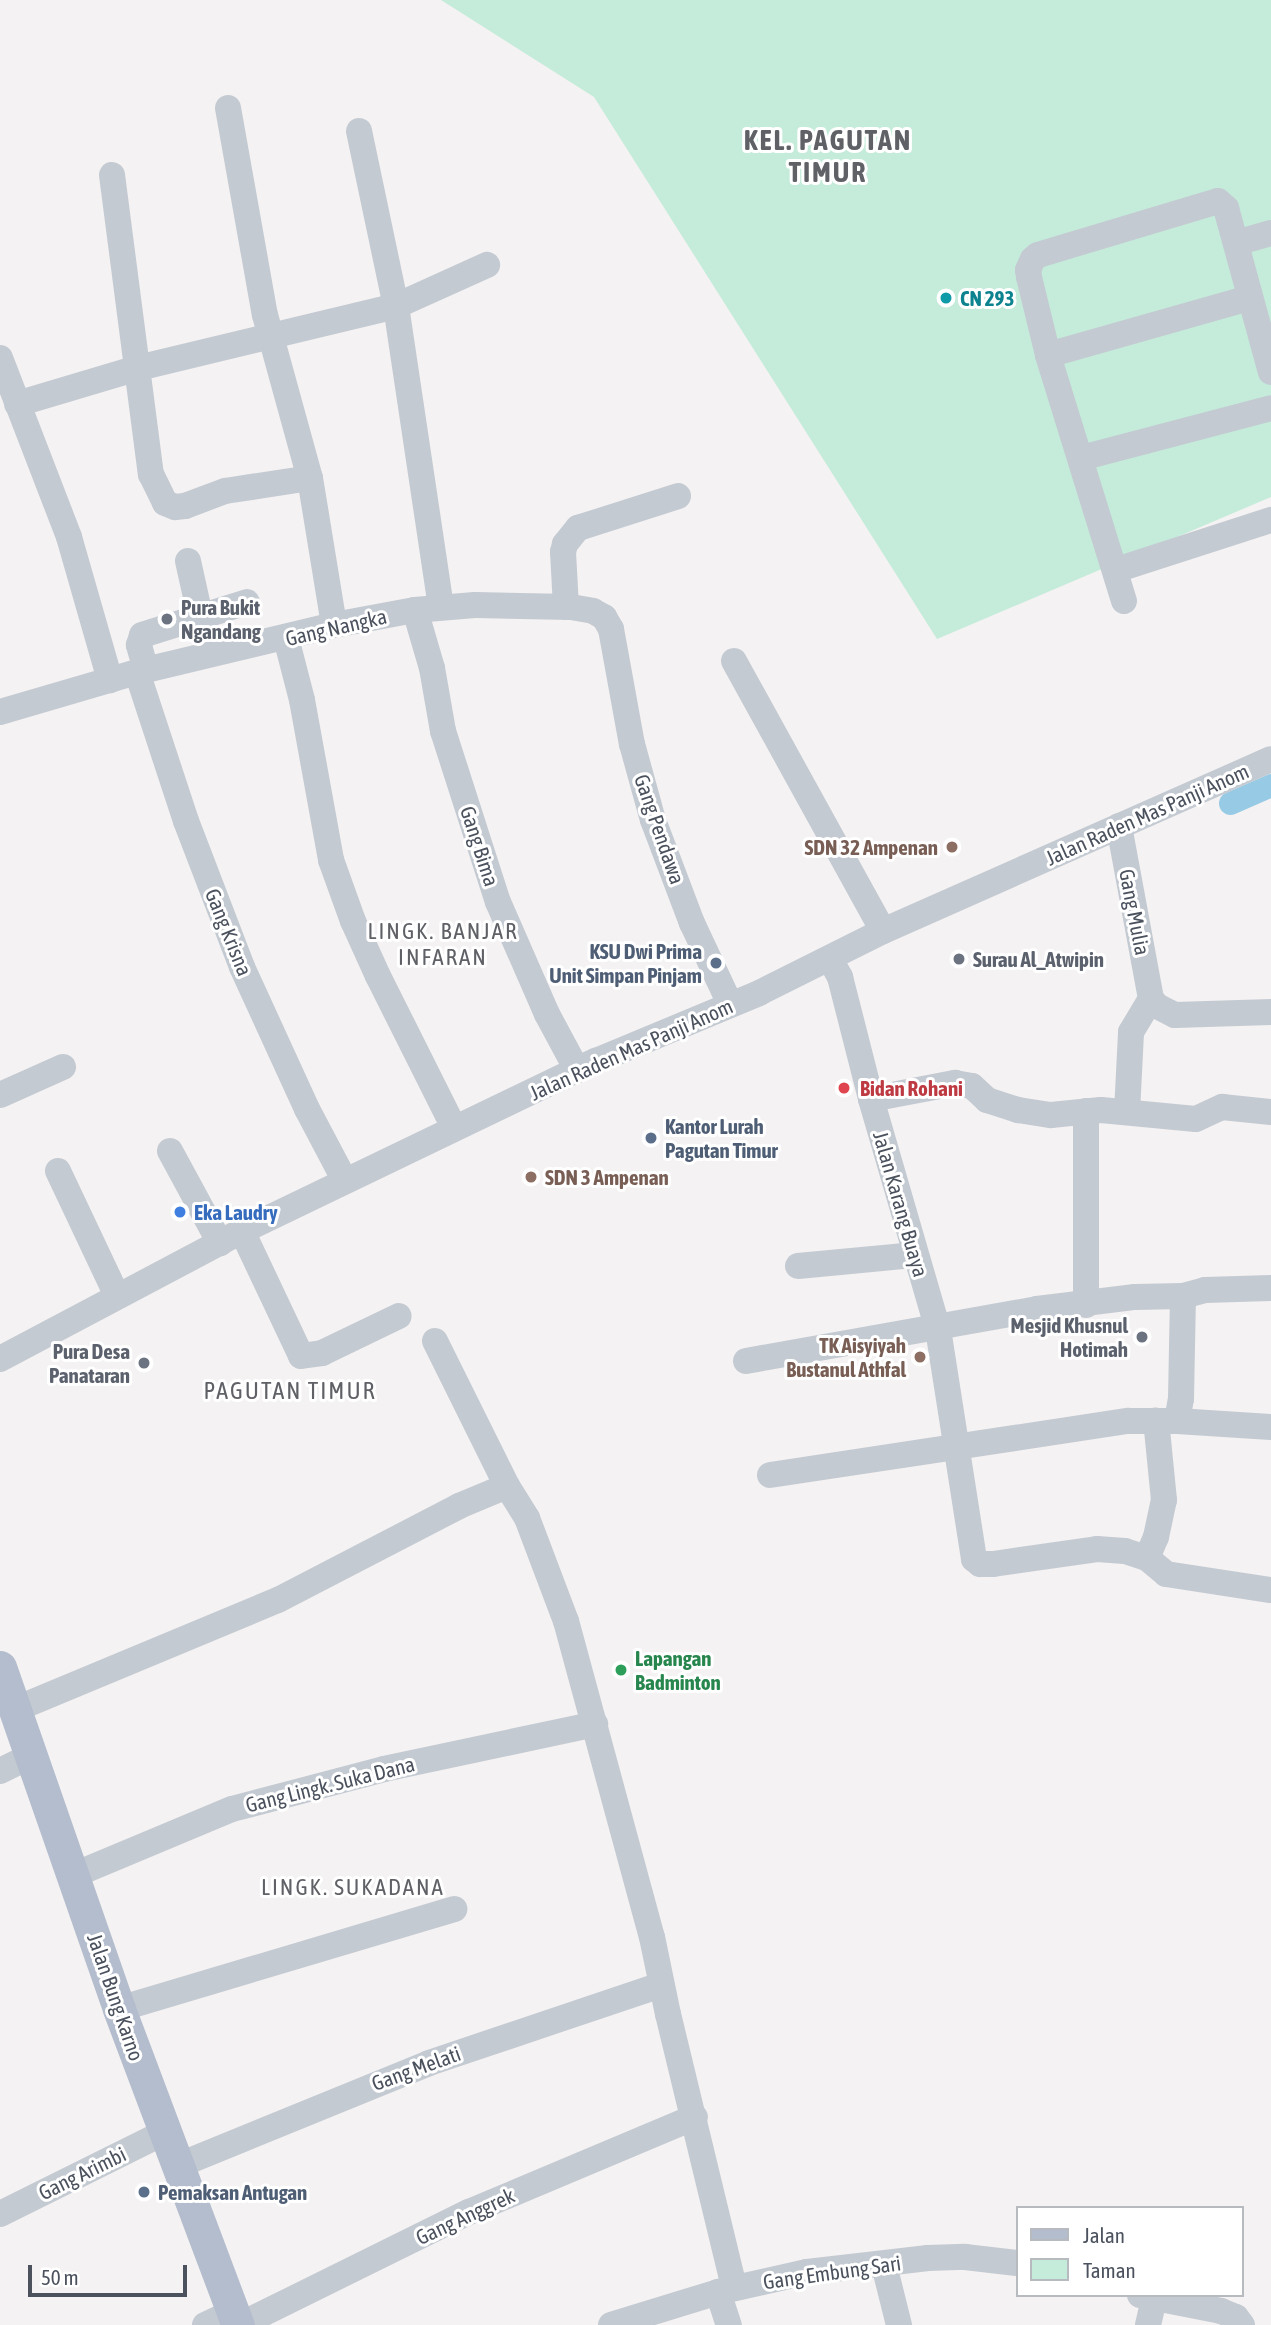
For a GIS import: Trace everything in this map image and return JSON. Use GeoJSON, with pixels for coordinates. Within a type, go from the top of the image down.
{"type":"FeatureCollection","features":[{"type":"Feature","properties":{"kind":"main road","name":"Jalan Bung Karno"},"geometry":{"type":"LineString","coordinates":[[0,1667],[33,1755],[119,2009],[177,2166],[229,2322]]}},
{"type":"Feature","properties":{"kind":"street"},"geometry":{"type":"LineString","coordinates":[[228,108],[245,217],[270,338],[310,478],[334,625]]}},
{"type":"Feature","properties":{"kind":"street"},"geometry":{"type":"LineString","coordinates":[[359,131],[396,306],[441,606]]}},
{"type":"Feature","properties":{"kind":"street"},"geometry":{"type":"LineString","coordinates":[[112,175],[151,474],[165,503],[176,507],[184,506],[225,491],[310,478]]}},
{"type":"Feature","properties":{"kind":"street"},"geometry":{"type":"LineString","coordinates":[[1124,601],[1048,355],[1029,277],[1030,266],[1038,255],[1213,202],[1223,204],[1271,372]]}},
{"type":"Feature","properties":{"kind":"street"},"geometry":{"type":"LineString","coordinates":[[1236,243],[1271,233]]}},
{"type":"Feature","properties":{"kind":"street"},"geometry":{"type":"LineString","coordinates":[[17,404],[138,368],[396,306],[487,265]]}},
{"type":"Feature","properties":{"kind":"street"},"geometry":{"type":"LineString","coordinates":[[1048,355],[1250,299]]}},
{"type":"Feature","properties":{"kind":"street"},"geometry":{"type":"LineString","coordinates":[[0,359],[69,537],[110,680]]}},
{"type":"Feature","properties":{"kind":"street"},"geometry":{"type":"LineString","coordinates":[[1081,458],[1271,408]]}},
{"type":"Feature","properties":{"kind":"street"},"geometry":{"type":"LineString","coordinates":[[566,607],[563,552],[565,544],[578,528],[678,496]]}},
{"type":"Feature","properties":{"kind":"street"},"geometry":{"type":"LineString","coordinates":[[1116,570],[1271,520]]}},
{"type":"Feature","properties":{"kind":"street"},"geometry":{"type":"LineString","coordinates":[[188,561],[200,615],[247,602]]}},
{"type":"Feature","properties":{"kind":"street","name":"Gang Nangka"},"geometry":{"type":"LineString","coordinates":[[0,712],[142,671],[334,625],[441,606],[584,608],[604,618],[616,646]]}},
{"type":"Feature","properties":{"kind":"street","name":"Gang Bima"},"geometry":{"type":"LineString","coordinates":[[415,610],[432,668],[443,731],[498,902],[547,1014],[578,1070]]}},
{"type":"Feature","properties":{"kind":"street","name":"Gang Krisna"},"geometry":{"type":"LineString","coordinates":[[200,615],[142,635],[139,645],[142,671],[186,821],[243,967],[307,1109],[345,1181]]}},
{"type":"Feature","properties":{"kind":"street"},"geometry":{"type":"LineString","coordinates":[[286,638],[302,700],[331,860],[353,920],[378,976],[454,1128]]}},
{"type":"Feature","properties":{"kind":"street","name":"Gang Pendawa"},"geometry":{"type":"LineString","coordinates":[[616,646],[632,744],[653,820],[692,923],[730,1004]]}},
{"type":"Feature","properties":{"kind":"street"},"geometry":{"type":"LineString","coordinates":[[734,662],[883,931]]}},
{"type":"Feature","properties":{"kind":"street","name":"Jalan Raden Mas Panji Anom"},"geometry":{"type":"LineString","coordinates":[[0,1359],[231,1237],[454,1128],[578,1070],[831,959],[883,931],[1271,758]]}},
{"type":"Feature","properties":{"kind":"street","name":"Gang Mulia"},"geometry":{"type":"LineString","coordinates":[[1119,826],[1152,999]]}},
{"type":"Feature","properties":{"kind":"street","name":"Jalan Karang Buaya"},"geometry":{"type":"LineString","coordinates":[[831,959],[840,977],[871,1099],[938,1329],[969,1545],[974,1559],[980,1564],[1028,1560],[1097,1549],[1125,1551],[1147,1558]]}},
{"type":"Feature","properties":{"kind":"street"},"geometry":{"type":"LineString","coordinates":[[1128,1112],[1131,1032],[1137,1018],[1152,999],[1172,1015],[1271,1012]]}},
{"type":"Feature","properties":{"kind":"street"},"geometry":{"type":"LineString","coordinates":[[0,1095],[63,1067]]}},
{"type":"Feature","properties":{"kind":"street"},"geometry":{"type":"LineString","coordinates":[[871,1099],[955,1083],[972,1086],[987,1100],[1017,1110],[1051,1115],[1086,1111],[1128,1112],[1196,1119],[1222,1107],[1271,1112]]}},
{"type":"Feature","properties":{"kind":"street"},"geometry":{"type":"LineString","coordinates":[[1086,1111],[1086,1305]]}},
{"type":"Feature","properties":{"kind":"street"},"geometry":{"type":"LineString","coordinates":[[170,1151],[231,1237],[301,1356],[322,1353],[399,1316]]}},
{"type":"Feature","properties":{"kind":"street"},"geometry":{"type":"LineString","coordinates":[[58,1171],[117,1296]]}},
{"type":"Feature","properties":{"kind":"street"},"geometry":{"type":"LineString","coordinates":[[798,1266],[915,1255]]}},
{"type":"Feature","properties":{"kind":"street"},"geometry":{"type":"LineString","coordinates":[[746,1361],[798,1350],[938,1329],[992,1316],[1135,1297],[1184,1296],[1205,1290],[1271,1288]]}},
{"type":"Feature","properties":{"kind":"street"},"geometry":{"type":"LineString","coordinates":[[1184,1296],[1181,1399],[1166,1420],[1164,1500],[1156,1536],[1147,1558],[1166,1574],[1271,1590]]}},
{"type":"Feature","properties":{"kind":"street"},"geometry":{"type":"LineString","coordinates":[[435,1341],[506,1486],[527,1518],[548,1570],[596,1724],[652,1937],[695,2117],[726,2290],[729,2325]]}},
{"type":"Feature","properties":{"kind":"street"},"geometry":{"type":"LineString","coordinates":[[770,1475],[955,1447],[1166,1420],[1271,1427]]}},
{"type":"Feature","properties":{"kind":"street"},"geometry":{"type":"LineString","coordinates":[[16,1709],[278,1600],[459,1506],[506,1486]]}},
{"type":"Feature","properties":{"kind":"street","name":"Gang Lingk. Suka Dana"},"geometry":{"type":"LineString","coordinates":[[74,1875],[232,1809],[384,1769],[596,1724]]}},
{"type":"Feature","properties":{"kind":"street"},"geometry":{"type":"LineString","coordinates":[[0,1771],[33,1755]]}},
{"type":"Feature","properties":{"kind":"street"},"geometry":{"type":"LineString","coordinates":[[119,2009],[454,1909]]}},
{"type":"Feature","properties":{"kind":"street","name":"Gang Melati"},"geometry":{"type":"LineString","coordinates":[[177,2166],[271,2125],[429,2063],[662,1985]]}},
{"type":"Feature","properties":{"kind":"street","name":"Gang Anggrek"},"geometry":{"type":"LineString","coordinates":[[229,2322],[469,2212],[695,2117]]}},
{"type":"Feature","properties":{"kind":"street","name":"Gang Arimbi"},"geometry":{"type":"LineString","coordinates":[[0,2214],[165,2132]]}},
{"type":"Feature","properties":{"kind":"street","name":"Gang Embung Sari"},"geometry":{"type":"LineString","coordinates":[[611,2325],[644,2320],[726,2290],[807,2272],[928,2258],[965,2257],[1016,2263]]}},
{"type":"Feature","properties":{"kind":"street"},"geometry":{"type":"LineString","coordinates":[[884,2265],[899,2325]]}},
{"type":"Feature","properties":{"kind":"street"},"geometry":{"type":"LineString","coordinates":[[1147,2307],[1231,2318]]}},
{"type":"Feature","properties":{"kind":"green space"},"geometry":{"type":"Polygon","coordinates":[[[441,0],[1271,0],[1271,497],[937,639],[594,97],[441,0]]]}},
{"type":"Feature","properties":{"kind":"waterway"},"geometry":{"type":"LineString","coordinates":[[1230,803],[1271,785]]}},
{"type":"Feature","properties":{"kind":"place","name":"CN 293"},"geometry":{"type":"Point","coordinates":[946,298]}},
{"type":"Feature","properties":{"kind":"place","name":"Pura Bukit Ngandang"},"geometry":{"type":"Point","coordinates":[167,619]}},
{"type":"Feature","properties":{"kind":"place","name":"SDN 32 Ampenan"},"geometry":{"type":"Point","coordinates":[952,847]}},
{"type":"Feature","properties":{"kind":"place","name":"Surau Al_Atwipin"},"geometry":{"type":"Point","coordinates":[959,959]}},
{"type":"Feature","properties":{"kind":"place","name":"KSU Dwi Prima Unit Simpan Pinjam"},"geometry":{"type":"Point","coordinates":[716,963]}},
{"type":"Feature","properties":{"kind":"place","name":"Bidan Rohani"},"geometry":{"type":"Point","coordinates":[844,1088]}},
{"type":"Feature","properties":{"kind":"place","name":"Kantor Lurah Pagutan Timur"},"geometry":{"type":"Point","coordinates":[651,1138]}},
{"type":"Feature","properties":{"kind":"place","name":"SDN 3 Ampenan"},"geometry":{"type":"Point","coordinates":[531,1177]}},
{"type":"Feature","properties":{"kind":"place","name":"Eka Laudry"},"geometry":{"type":"Point","coordinates":[180,1212]}},
{"type":"Feature","properties":{"kind":"place","name":"Mesjid Khusnul Hotimah"},"geometry":{"type":"Point","coordinates":[1142,1337]}},
{"type":"Feature","properties":{"kind":"place","name":"TK Aisyiyah Bustanul Athfal"},"geometry":{"type":"Point","coordinates":[920,1357]}},
{"type":"Feature","properties":{"kind":"place","name":"Pura Desa Panataran"},"geometry":{"type":"Point","coordinates":[144,1363]}},
{"type":"Feature","properties":{"kind":"place","name":"Lapangan Badminton"},"geometry":{"type":"Point","coordinates":[621,1670]}},
{"type":"Feature","properties":{"kind":"place","name":"Pemaksan Antugan"},"geometry":{"type":"Point","coordinates":[144,2192]}},
{"type":"Feature","properties":{"kind":"district","name":"KEL. PAGUTAN TIMUR"},"geometry":{"type":"Point","coordinates":[828,156]}},
{"type":"Feature","properties":{"kind":"district","name":"LINGK. BANJAR INFARAN"},"geometry":{"type":"Point","coordinates":[443,944]}},
{"type":"Feature","properties":{"kind":"district","name":"PAGUTAN TIMUR"},"geometry":{"type":"Point","coordinates":[290,1391]}},
{"type":"Feature","properties":{"kind":"district","name":"LINGK. SUKADANA"},"geometry":{"type":"Point","coordinates":[353,1887]}}]}
